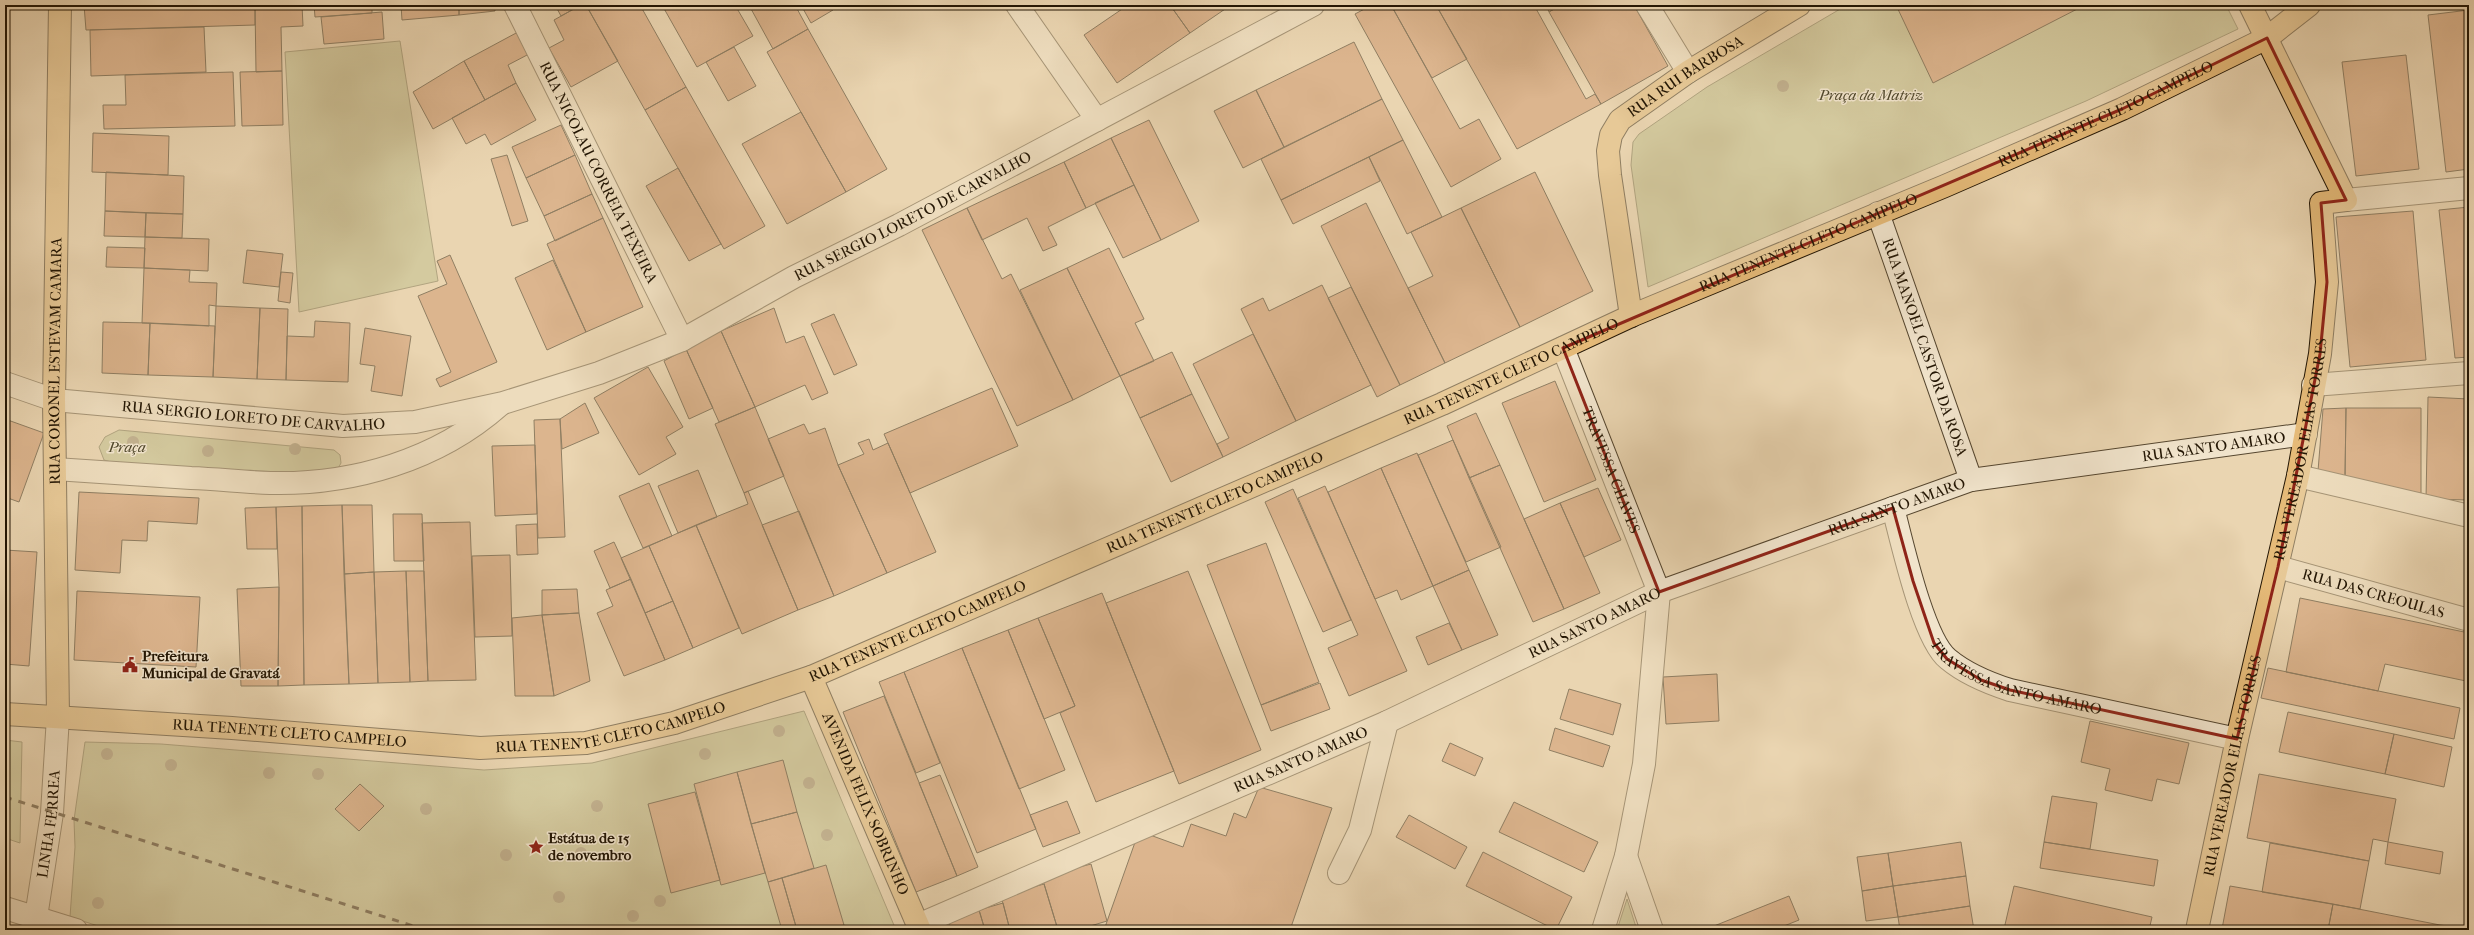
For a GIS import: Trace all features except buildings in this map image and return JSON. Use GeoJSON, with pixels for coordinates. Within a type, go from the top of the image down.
{"type":"FeatureCollection","features":[{"type":"Feature","properties":{"kind":"main road","name":"RUA CORONEL ESTEVAM CAMARA"},"geometry":{"type":"LineString","coordinates":[[58,717],[54,400],[60,5]]}},
{"type":"Feature","properties":{"kind":"main road","name":"RUA RUI BARBOSA"},"geometry":{"type":"LineString","coordinates":[[1630,316],[1610,175],[1608,151],[1611,135],[1620,120],[1688,72],[1799,5]]}},
{"type":"Feature","properties":{"kind":"main road"},"geometry":{"type":"LineString","coordinates":[[2250,5],[2346,200]]}},
{"type":"Feature","properties":{"kind":"main road","name":"RUA TENENTE CLETO CAMPELO"},"geometry":{"type":"LineString","coordinates":[[5,714],[480,748],[586,743],[674,723],[811,677],[1442,404],[1630,316],[1878,213],[2122,109],[2267,38],[2309,5]]}},
{"type":"Feature","properties":{"kind":"main road","name":"RUA VEREADOR ELIAS TORRES"},"geometry":{"type":"LineString","coordinates":[[2197,930],[2237,739],[2298,476],[2313,385],[2320,354],[2327,282],[2321,203],[2346,200]]}},
{"type":"Feature","properties":{"kind":"main road","name":"AVENIDA FELIX SOBRINHO"},"geometry":{"type":"LineString","coordinates":[[811,677],[919,927]]}},
{"type":"Feature","properties":{"kind":"street","name":"RUA NICOLAU CORREIA TEXEIRA"},"geometry":{"type":"LineString","coordinates":[[515,5],[682,340]]}},
{"type":"Feature","properties":{"kind":"street"},"geometry":{"type":"LineString","coordinates":[[1017,5],[1097,120]]}},
{"type":"Feature","properties":{"kind":"street","name":"RUA SERGIO LORETO DE CARVALHO"},"geometry":{"type":"LineString","coordinates":[[5,383],[54,400],[343,426],[415,422],[502,403],[600,373],[682,340],[794,277],[899,225],[1313,5]]}},
{"type":"Feature","properties":{"kind":"street"},"geometry":{"type":"LineString","coordinates":[[1647,5],[1688,72]]}},
{"type":"Feature","properties":{"kind":"street"},"geometry":{"type":"LineString","coordinates":[[2346,200],[2469,188]]}},
{"type":"Feature","properties":{"kind":"street","name":"RUA MANOEL CASTOR DA ROSA"},"geometry":{"type":"LineString","coordinates":[[1878,213],[1971,480]]}},
{"type":"Feature","properties":{"kind":"street","name":"TRAVESSA CHAVES"},"geometry":{"type":"LineString","coordinates":[[1562,348],[1659,592]]}},
{"type":"Feature","properties":{"kind":"street"},"geometry":{"type":"LineString","coordinates":[[2313,385],[2469,373]]}},
{"type":"Feature","properties":{"kind":"street","name":"RUA SERGIO LORETO DE CARVALHO"},"geometry":{"type":"LineString","coordinates":[[55,469],[271,483],[329,479],[377,470],[424,454],[459,436],[502,403]]}},
{"type":"Feature","properties":{"kind":"street","name":"RUA SANTO AMARO"},"geometry":{"type":"LineString","coordinates":[[919,927],[1387,722],[1659,592],[1971,480],[2306,434]]}},
{"type":"Feature","properties":{"kind":"street"},"geometry":{"type":"LineString","coordinates":[[2298,476],[2469,516]]}},
{"type":"Feature","properties":{"kind":"street","name":"TRAVESSA SANTO AMARO"},"geometry":{"type":"LineString","coordinates":[[1893,508],[1912,581],[1934,643],[1947,659],[1981,680],[2010,690],[2237,739]]}},
{"type":"Feature","properties":{"kind":"street","name":"RUA DAS CREOULAS"},"geometry":{"type":"LineString","coordinates":[[2278,567],[2469,620]]}},
{"type":"Feature","properties":{"kind":"street"},"geometry":{"type":"LineString","coordinates":[[1603,930],[1626,856],[1644,764],[1659,592]]}},
{"type":"Feature","properties":{"kind":"street","name":"LINHA FERREA"},"geometry":{"type":"LineString","coordinates":[[36,924],[52,813],[58,717]]}},
{"type":"Feature","properties":{"kind":"street"},"geometry":{"type":"LineString","coordinates":[[1338,872],[1360,830],[1387,722]]}},
{"type":"Feature","properties":{"kind":"street"},"geometry":{"type":"LineString","coordinates":[[1626,856],[1652,930]]}},
{"type":"Feature","properties":{"kind":"street"},"geometry":{"type":"LineString","coordinates":[[5,908],[36,924],[76,930]]}},
{"type":"Feature","properties":{"kind":"highlighted area"},"geometry":{"type":"Polygon","coordinates":[[[2267,38],[2346,200],[2321,203],[2327,282],[2320,354],[2278,567],[2237,739],[2010,690],[1981,680],[1947,659],[1934,643],[1913,581],[1893,508],[1659,592],[1563,348],[2122,109],[2267,38]]]}},
{"type":"Feature","properties":{"kind":"green space","name":"Praça da Matriz"},"geometry":{"type":"Polygon","coordinates":[[[1847,5],[2226,5],[2238,29],[2086,101],[1648,287],[1631,165],[1633,142],[1639,134],[1707,87],[1847,5]]]}},
{"type":"Feature","properties":{"kind":"green space"},"geometry":{"type":"Polygon","coordinates":[[[400,41],[438,281],[299,312],[285,52],[400,41]]]}},
{"type":"Feature","properties":{"kind":"green space","name":"Praça"},"geometry":{"type":"Polygon","coordinates":[[[119,430],[334,450],[340,455],[341,463],[335,474],[304,474],[118,464],[104,460],[99,447],[105,437],[119,430]]]}},
{"type":"Feature","properties":{"kind":"green space"},"geometry":{"type":"Polygon","coordinates":[[[804,711],[896,930],[111,930],[70,917],[75,847],[74,820],[85,742],[161,744],[484,770],[592,763],[804,711]]]}},
{"type":"Feature","properties":{"kind":"green space"},"geometry":{"type":"Polygon","coordinates":[[[5,740],[22,742],[20,843],[5,838],[5,740]]]}},
{"type":"Feature","properties":{"kind":"green space"},"geometry":{"type":"Polygon","coordinates":[[[1627,899],[1637,930],[1617,930],[1627,899]]]}},
{"type":"Feature","properties":{"kind":"railway"},"geometry":{"type":"LineString","coordinates":[[5,797],[426,930]]}},
{"type":"Feature","properties":{"kind":"place","name":"Prefeitura Municipal de Gravatá"},"geometry":{"type":"Point","coordinates":[130,665]}},
{"type":"Feature","properties":{"kind":"place","name":"Estátua de 15 de novembro"},"geometry":{"type":"Point","coordinates":[536,847]}}]}
